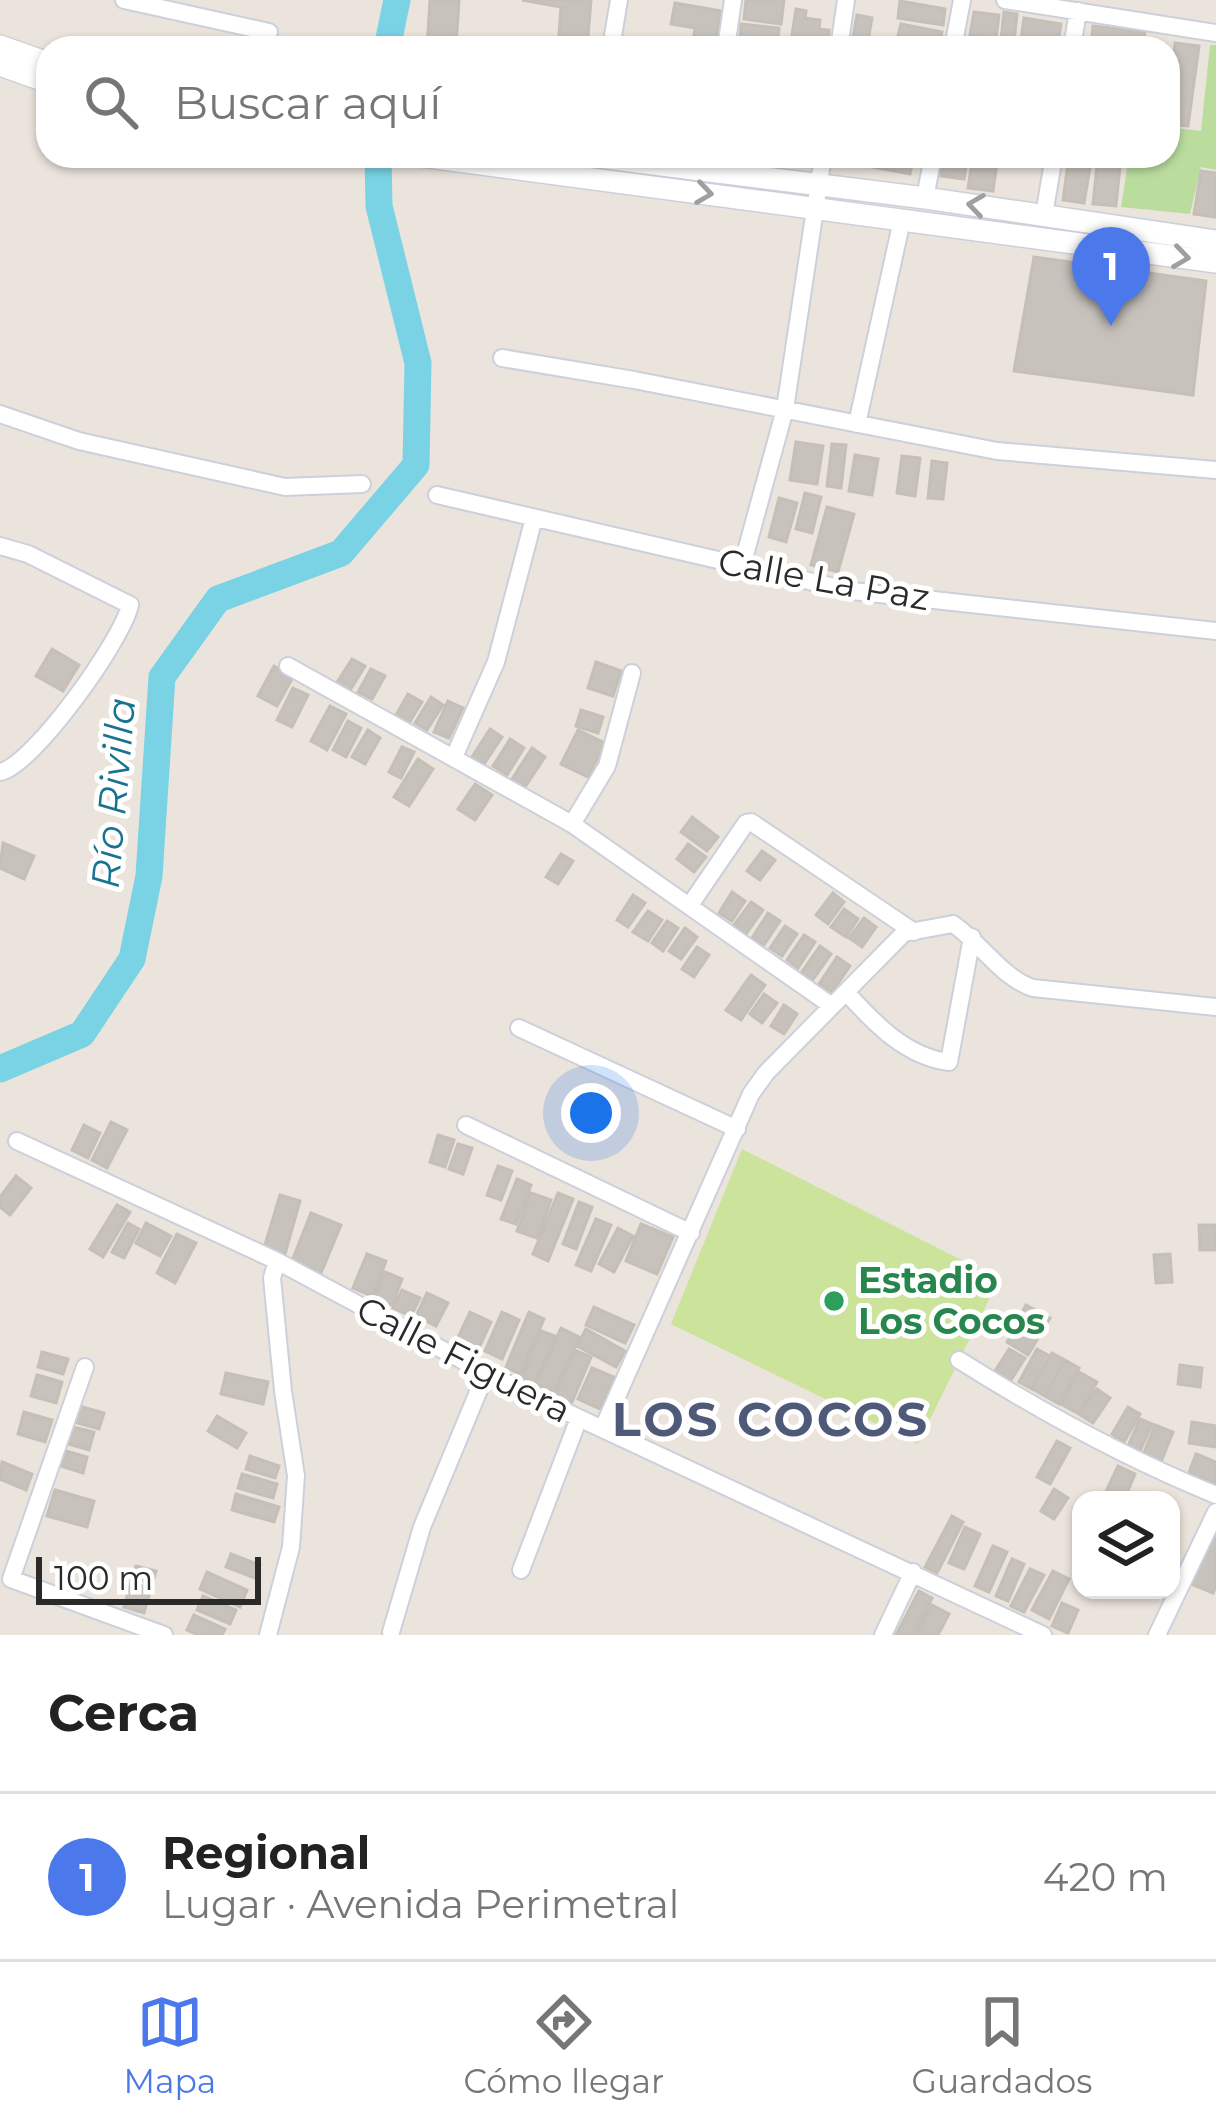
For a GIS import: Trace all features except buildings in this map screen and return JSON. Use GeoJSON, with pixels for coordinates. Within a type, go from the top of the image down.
{"type":"FeatureCollection","features":[{"type":"Feature","properties":{"kind":"main road"},"geometry":{"type":"LineString","coordinates":[[0,46],[36,58]]}},
{"type":"Feature","properties":{"kind":"main road"},"geometry":{"type":"LineString","coordinates":[[0,65],[36,78]]}},
{"type":"Feature","properties":{"kind":"main road"},"geometry":{"type":"LineString","coordinates":[[633,168],[817,196],[925,198],[1216,241]]}},
{"type":"Feature","properties":{"kind":"main road"},"geometry":{"type":"LineString","coordinates":[[722,168],[902,220],[1216,262]]}},
{"type":"Feature","properties":{"kind":"street"},"geometry":{"type":"LineString","coordinates":[[124,0],[269,32]]}},
{"type":"Feature","properties":{"kind":"street"},"geometry":{"type":"LineString","coordinates":[[613,36],[619,0]]}},
{"type":"Feature","properties":{"kind":"street"},"geometry":{"type":"LineString","coordinates":[[728,36],[734,0]]}},
{"type":"Feature","properties":{"kind":"street"},"geometry":{"type":"LineString","coordinates":[[841,36],[846,0]]}},
{"type":"Feature","properties":{"kind":"street"},"geometry":{"type":"LineString","coordinates":[[955,36],[962,0]]}},
{"type":"Feature","properties":{"kind":"street"},"geometry":{"type":"LineString","coordinates":[[1005,0],[1216,33]]}},
{"type":"Feature","properties":{"kind":"street"},"geometry":{"type":"LineString","coordinates":[[1074,36],[1078,11]]}},
{"type":"Feature","properties":{"kind":"street"},"geometry":{"type":"LineString","coordinates":[[742,566],[784,409],[821,168]]}},
{"type":"Feature","properties":{"kind":"street"},"geometry":{"type":"LineString","coordinates":[[925,198],[931,168]]}},
{"type":"Feature","properties":{"kind":"street"},"geometry":{"type":"LineString","coordinates":[[1045,215],[1052,168]]}},
{"type":"Feature","properties":{"kind":"street"},"geometry":{"type":"LineString","coordinates":[[856,424],[902,220]]}},
{"type":"Feature","properties":{"kind":"street"},"geometry":{"type":"LineString","coordinates":[[502,358],[997,451],[1216,470]]}},
{"type":"Feature","properties":{"kind":"street"},"geometry":{"type":"LineString","coordinates":[[0,414],[80,441],[285,487],[362,484]]}},
{"type":"Feature","properties":{"kind":"street","name":"Calle La Paz"},"geometry":{"type":"LineString","coordinates":[[437,495],[852,591],[1216,631]]}},
{"type":"Feature","properties":{"kind":"street"},"geometry":{"type":"LineString","coordinates":[[454,757],[496,662],[534,518]]}},
{"type":"Feature","properties":{"kind":"street"},"geometry":{"type":"LineString","coordinates":[[0,546],[28,554],[130,605],[113,646],[28,757],[0,772]]}},
{"type":"Feature","properties":{"kind":"street"},"geometry":{"type":"LineString","coordinates":[[288,667],[572,824],[832,1006]]}},
{"type":"Feature","properties":{"kind":"street"},"geometry":{"type":"LineString","coordinates":[[572,824],[607,766],[632,674]]}},
{"type":"Feature","properties":{"kind":"street"},"geometry":{"type":"LineString","coordinates":[[690,905],[751,822],[914,932]]}},
{"type":"Feature","properties":{"kind":"street"},"geometry":{"type":"LineString","coordinates":[[603,1428],[751,1094],[904,933],[953,924],[1017,983],[1033,988],[1216,1007]]}},
{"type":"Feature","properties":{"kind":"street"},"geometry":{"type":"LineString","coordinates":[[845,992],[918,1055],[949,1062],[972,937]]}},
{"type":"Feature","properties":{"kind":"street"},"geometry":{"type":"LineString","coordinates":[[518,1028],[737,1129]]}},
{"type":"Feature","properties":{"kind":"street"},"geometry":{"type":"LineString","coordinates":[[466,1125],[691,1233]]}},
{"type":"Feature","properties":{"kind":"street","name":"Calle Figuera"},"geometry":{"type":"LineString","coordinates":[[17,1141],[277,1261],[579,1418],[1043,1635]]}},
{"type":"Feature","properties":{"kind":"street"},"geometry":{"type":"LineString","coordinates":[[268,1635],[291,1546],[296,1476],[272,1278],[277,1261]]}},
{"type":"Feature","properties":{"kind":"street"},"geometry":{"type":"LineString","coordinates":[[959,1360],[1048,1416],[1135,1462],[1216,1495]]}},
{"type":"Feature","properties":{"kind":"street"},"geometry":{"type":"LineString","coordinates":[[85,1367],[11,1579],[164,1635]]}},
{"type":"Feature","properties":{"kind":"street"},"geometry":{"type":"LineString","coordinates":[[392,1632],[422,1527],[486,1373]]}},
{"type":"Feature","properties":{"kind":"street"},"geometry":{"type":"LineString","coordinates":[[520,1570],[579,1418]]}},
{"type":"Feature","properties":{"kind":"street"},"geometry":{"type":"LineString","coordinates":[[1157,1635],[1216,1512]]}},
{"type":"Feature","properties":{"kind":"street"},"geometry":{"type":"LineString","coordinates":[[883,1635],[913,1572]]}},
{"type":"Feature","properties":{"kind":"street"},"geometry":{"type":"LineString","coordinates":[[104,1635],[111,1616]]}},
{"type":"Feature","properties":{"kind":"green space"},"geometry":{"type":"Polygon","coordinates":[[[1210,45],[1216,45],[1216,170],[1201,167],[1190,214],[1121,207],[1127,168],[1180,168],[1180,128],[1201,131],[1210,45]]]}},
{"type":"Feature","properties":{"kind":"green space","name":"Estadio Los Cocos"},"geometry":{"type":"Polygon","coordinates":[[[742,1149],[999,1279],[918,1444],[671,1324],[742,1149]]]}},
{"type":"Feature","properties":{"kind":"waterway","name":"Río Rivilla"},"geometry":{"type":"LineString","coordinates":[[390,36],[397,0]]}},
{"type":"Feature","properties":{"kind":"waterway","name":"Río Rivilla"},"geometry":{"type":"LineString","coordinates":[[0,1069],[82,1034],[132,959],[149,876],[162,677],[218,599],[341,553],[416,465],[418,363],[379,206],[378,168]]}},
{"type":"Feature","properties":{"kind":"place","name":"Regional"},"geometry":{"type":"Point","coordinates":[1111,326]}},
{"type":"Feature","properties":{"kind":"place","name":"Estadio Los Cocos"},"geometry":{"type":"Point","coordinates":[834,1301]}},
{"type":"Feature","properties":{"kind":"district","name":"LOS COCOS"},"geometry":{"type":"Point","coordinates":[771,1419]}}]}
